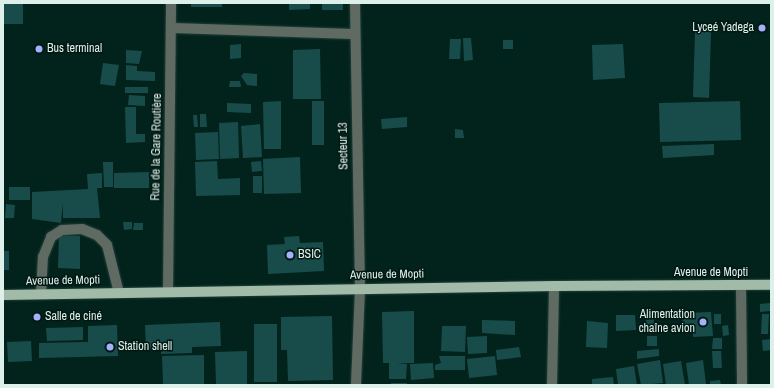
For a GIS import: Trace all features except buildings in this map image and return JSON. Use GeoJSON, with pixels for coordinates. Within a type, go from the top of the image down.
{"type":"FeatureCollection","features":[{"type":"Feature","properties":{"kind":"main road","name":"Avenue de Mopti"},"geometry":{"type":"LineString","coordinates":[[3,295],[554,286],[771,285]]}},
{"type":"Feature","properties":{"kind":"street","name":"Rue de la Gare Routière"},"geometry":{"type":"LineString","coordinates":[[168,292],[171,3]]}},
{"type":"Feature","properties":{"kind":"street","name":"Secteur 13"},"geometry":{"type":"LineString","coordinates":[[355,3],[360,289],[356,385]]}},
{"type":"Feature","properties":{"kind":"street"},"geometry":{"type":"LineString","coordinates":[[171,28],[355,34]]}},
{"type":"Feature","properties":{"kind":"street"},"geometry":{"type":"LineString","coordinates":[[41,294],[43,257],[51,236],[62,230],[82,229],[97,235],[107,245],[119,293]]}},
{"type":"Feature","properties":{"kind":"street"},"geometry":{"type":"LineString","coordinates":[[552,385],[554,286]]}},
{"type":"Feature","properties":{"kind":"street"},"geometry":{"type":"LineString","coordinates":[[741,286],[742,385]]}},
{"type":"Feature","properties":{"kind":"place","name":"Lyceé Yadega"},"geometry":{"type":"Point","coordinates":[762,28]}},
{"type":"Feature","properties":{"kind":"place","name":"Bus terminal"},"geometry":{"type":"Point","coordinates":[39,49]}},
{"type":"Feature","properties":{"kind":"place","name":"BSIC"},"geometry":{"type":"Point","coordinates":[290,255]}},
{"type":"Feature","properties":{"kind":"place","name":"Salle de ciné"},"geometry":{"type":"Point","coordinates":[37,317]}},
{"type":"Feature","properties":{"kind":"place","name":"Alimentation chaîne avion"},"geometry":{"type":"Point","coordinates":[703,322]}},
{"type":"Feature","properties":{"kind":"place","name":"Station shell"},"geometry":{"type":"Point","coordinates":[110,347]}}]}
